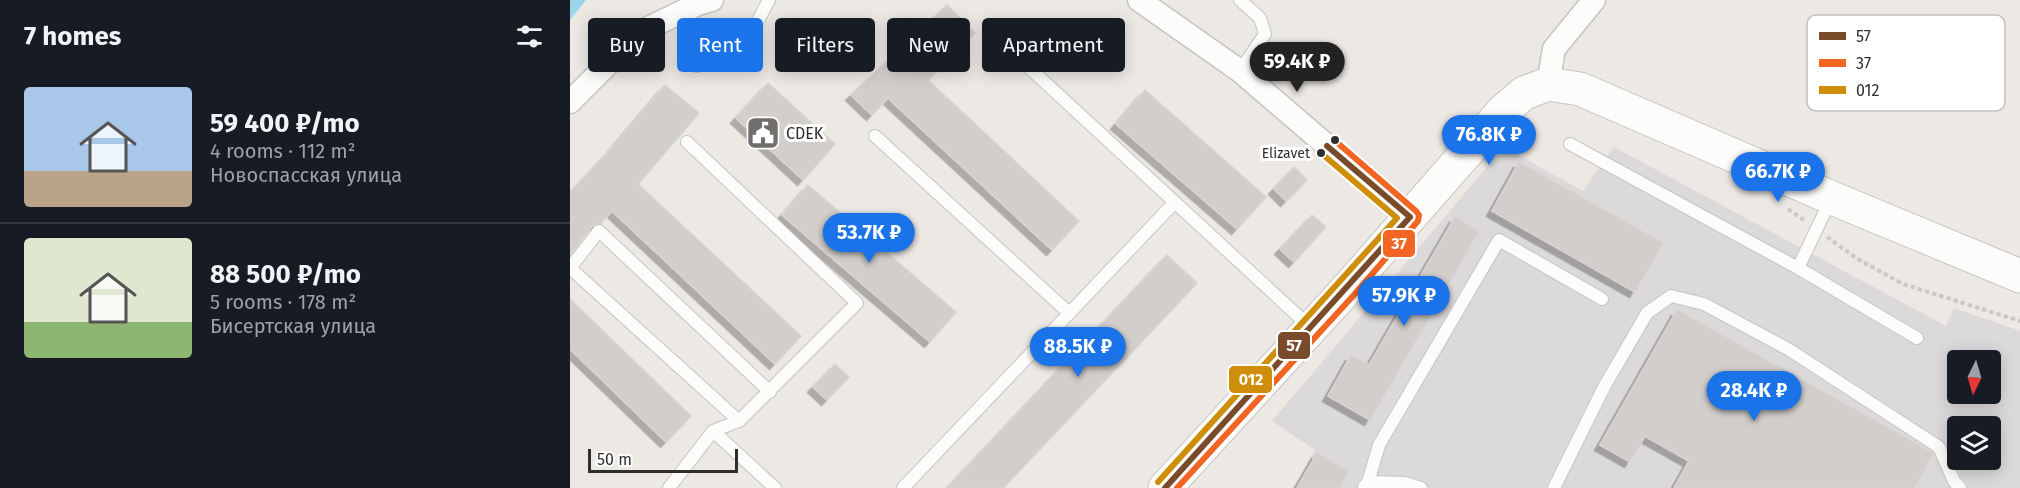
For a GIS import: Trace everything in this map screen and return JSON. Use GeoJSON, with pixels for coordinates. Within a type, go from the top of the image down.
{"type":"FeatureCollection","features":[{"type":"Feature","properties":{"kind":"main road"},"geometry":{"type":"LineString","coordinates":[[1165,488],[1503,111],[1524,93],[1548,84],[1580,90],[2020,276]]}},
{"type":"Feature","properties":{"kind":"street"},"geometry":{"type":"LineString","coordinates":[[1548,84],[1554,49],[1594,0]]}},
{"type":"Feature","properties":{"kind":"street"},"geometry":{"type":"LineString","coordinates":[[570,102],[640,32],[701,1]]}},
{"type":"Feature","properties":{"kind":"street"},"geometry":{"type":"LineString","coordinates":[[1154,4],[1240,71],[1410,217]]}},
{"type":"Feature","properties":{"kind":"lane"},"geometry":{"type":"LineString","coordinates":[[759,18],[769,0]]}},
{"type":"Feature","properties":{"kind":"lane"},"geometry":{"type":"LineString","coordinates":[[1240,0],[1260,18],[1265,34],[1240,71]]}},
{"type":"Feature","properties":{"kind":"lane"},"geometry":{"type":"LineString","coordinates":[[1034,72],[1311,327]]}},
{"type":"Feature","properties":{"kind":"lane"},"geometry":{"type":"LineString","coordinates":[[875,136],[1069,313]]}},
{"type":"Feature","properties":{"kind":"lane"},"geometry":{"type":"LineString","coordinates":[[669,488],[713,431],[739,421],[857,303],[687,141]]}},
{"type":"Feature","properties":{"kind":"lane"},"geometry":{"type":"LineString","coordinates":[[1570,144],[1798,268],[1917,338]]}},
{"type":"Feature","properties":{"kind":"lane"},"geometry":{"type":"LineString","coordinates":[[1798,268],[1832,198]]}},
{"type":"Feature","properties":{"kind":"lane"},"geometry":{"type":"LineString","coordinates":[[903,488],[1175,202]]}},
{"type":"Feature","properties":{"kind":"lane"},"geometry":{"type":"LineString","coordinates":[[739,421],[570,268],[599,231],[770,392]]}},
{"type":"Feature","properties":{"kind":"lane"},"geometry":{"type":"LineString","coordinates":[[1421,488],[1406,483],[1366,485],[1379,445],[1499,240],[1602,299]]}},
{"type":"Feature","properties":{"kind":"lane"},"geometry":{"type":"LineString","coordinates":[[1554,488],[1604,387],[1647,313],[1671,296],[1704,304],[1788,349],[1939,447],[1954,482],[1960,488]]}},
{"type":"Feature","properties":{"kind":"lane"},"geometry":{"type":"LineString","coordinates":[[713,431],[775,488]]}},
{"type":"Feature","properties":{"kind":"shaded area"},"geometry":{"type":"Polygon","coordinates":[[[1504,147],[1583,191],[1614,147],[1946,326],[1954,308],[2020,331],[2020,488],[1293,488],[1315,450],[1272,421],[1504,147]]]}},
{"type":"Feature","properties":{"kind":"water"},"geometry":{"type":"Polygon","coordinates":[[[570,0],[586,0],[570,20],[570,0]]]}},
{"type":"Feature","properties":{"kind":"building"},"geometry":{"type":"Polygon","coordinates":[[[947,5],[960,18],[933,18],[947,5]]]}},
{"type":"Feature","properties":{"kind":"building"},"geometry":{"type":"Polygon","coordinates":[[[970,28],[975,33],[970,38],[970,28]]]}},
{"type":"Feature","properties":{"kind":"building"},"geometry":{"type":"Polygon","coordinates":[[[887,61],[887,72],[936,72],[928,80],[1079,221],[1052,250],[888,98],[872,115],[851,95],[887,61]]]}},
{"type":"Feature","properties":{"kind":"building"},"geometry":{"type":"Polygon","coordinates":[[[768,83],[835,144],[803,180],[736,118],[768,83]]]}},
{"type":"Feature","properties":{"kind":"building"},"geometry":{"type":"Polygon","coordinates":[[[665,85],[699,113],[638,184],[801,336],[775,364],[612,211],[601,223],[592,226],[570,255],[570,193],[612,148],[665,85]]]}},
{"type":"Feature","properties":{"kind":"building"},"geometry":{"type":"Polygon","coordinates":[[[1145,90],[1266,197],[1237,229],[1116,124],[1145,90]]]}},
{"type":"Feature","properties":{"kind":"building"},"geometry":{"type":"Polygon","coordinates":[[[1519,162],[1663,243],[1635,292],[1492,211],[1519,162]]]}},
{"type":"Feature","properties":{"kind":"building"},"geometry":{"type":"Polygon","coordinates":[[[1294,167],[1307,180],[1286,201],[1274,189],[1294,167]]]}},
{"type":"Feature","properties":{"kind":"building"},"geometry":{"type":"Polygon","coordinates":[[[808,185],[956,312],[930,342],[782,215],[808,185]]]}},
{"type":"Feature","properties":{"kind":"building"},"geometry":{"type":"Polygon","coordinates":[[[1312,215],[1326,227],[1294,262],[1280,249],[1312,215]]]}},
{"type":"Feature","properties":{"kind":"building"},"geometry":{"type":"Polygon","coordinates":[[[1455,217],[1479,231],[1370,420],[1328,396],[1351,355],[1369,365],[1455,217]]]}},
{"type":"Feature","properties":{"kind":"building"},"geometry":{"type":"Polygon","coordinates":[[[1167,255],[1197,283],[1003,488],[947,488],[1167,255]]]}},
{"type":"Feature","properties":{"kind":"building"},"geometry":{"type":"Polygon","coordinates":[[[570,299],[691,416],[666,442],[570,349],[570,299]]]}},
{"type":"Feature","properties":{"kind":"building"},"geometry":{"type":"Polygon","coordinates":[[[1677,310],[1933,453],[1914,488],[1674,488],[1689,461],[1645,436],[1630,462],[1600,445],[1677,310]]]}},
{"type":"Feature","properties":{"kind":"building"},"geometry":{"type":"Polygon","coordinates":[[[835,364],[849,377],[827,400],[813,387],[835,364]]]}},
{"type":"Feature","properties":{"kind":"building"},"geometry":{"type":"Polygon","coordinates":[[[1317,453],[1348,471],[1339,488],[1297,488],[1317,453]]]}},
{"type":"Feature","properties":{"kind":"transit line","name":"37"},"geometry":{"type":"LineString","coordinates":[[1177,488],[1353,296],[1418,221],[1419,215],[1416,211],[1333,139]]}},
{"type":"Feature","properties":{"kind":"transit line","name":"57"},"geometry":{"type":"LineString","coordinates":[[1165,488],[1410,217],[1327,146]]}},
{"type":"Feature","properties":{"kind":"transit line","name":"012"},"geometry":{"type":"LineString","coordinates":[[1158,482],[1397,218],[1321,153]]}},
{"type":"Feature","properties":{"kind":"place","name":"CDEK"},"geometry":{"type":"Point","coordinates":[763,133]}},
{"type":"Feature","properties":{"kind":"place","name":"Elizavet"},"geometry":{"type":"Point","coordinates":[1321,153]}}]}
